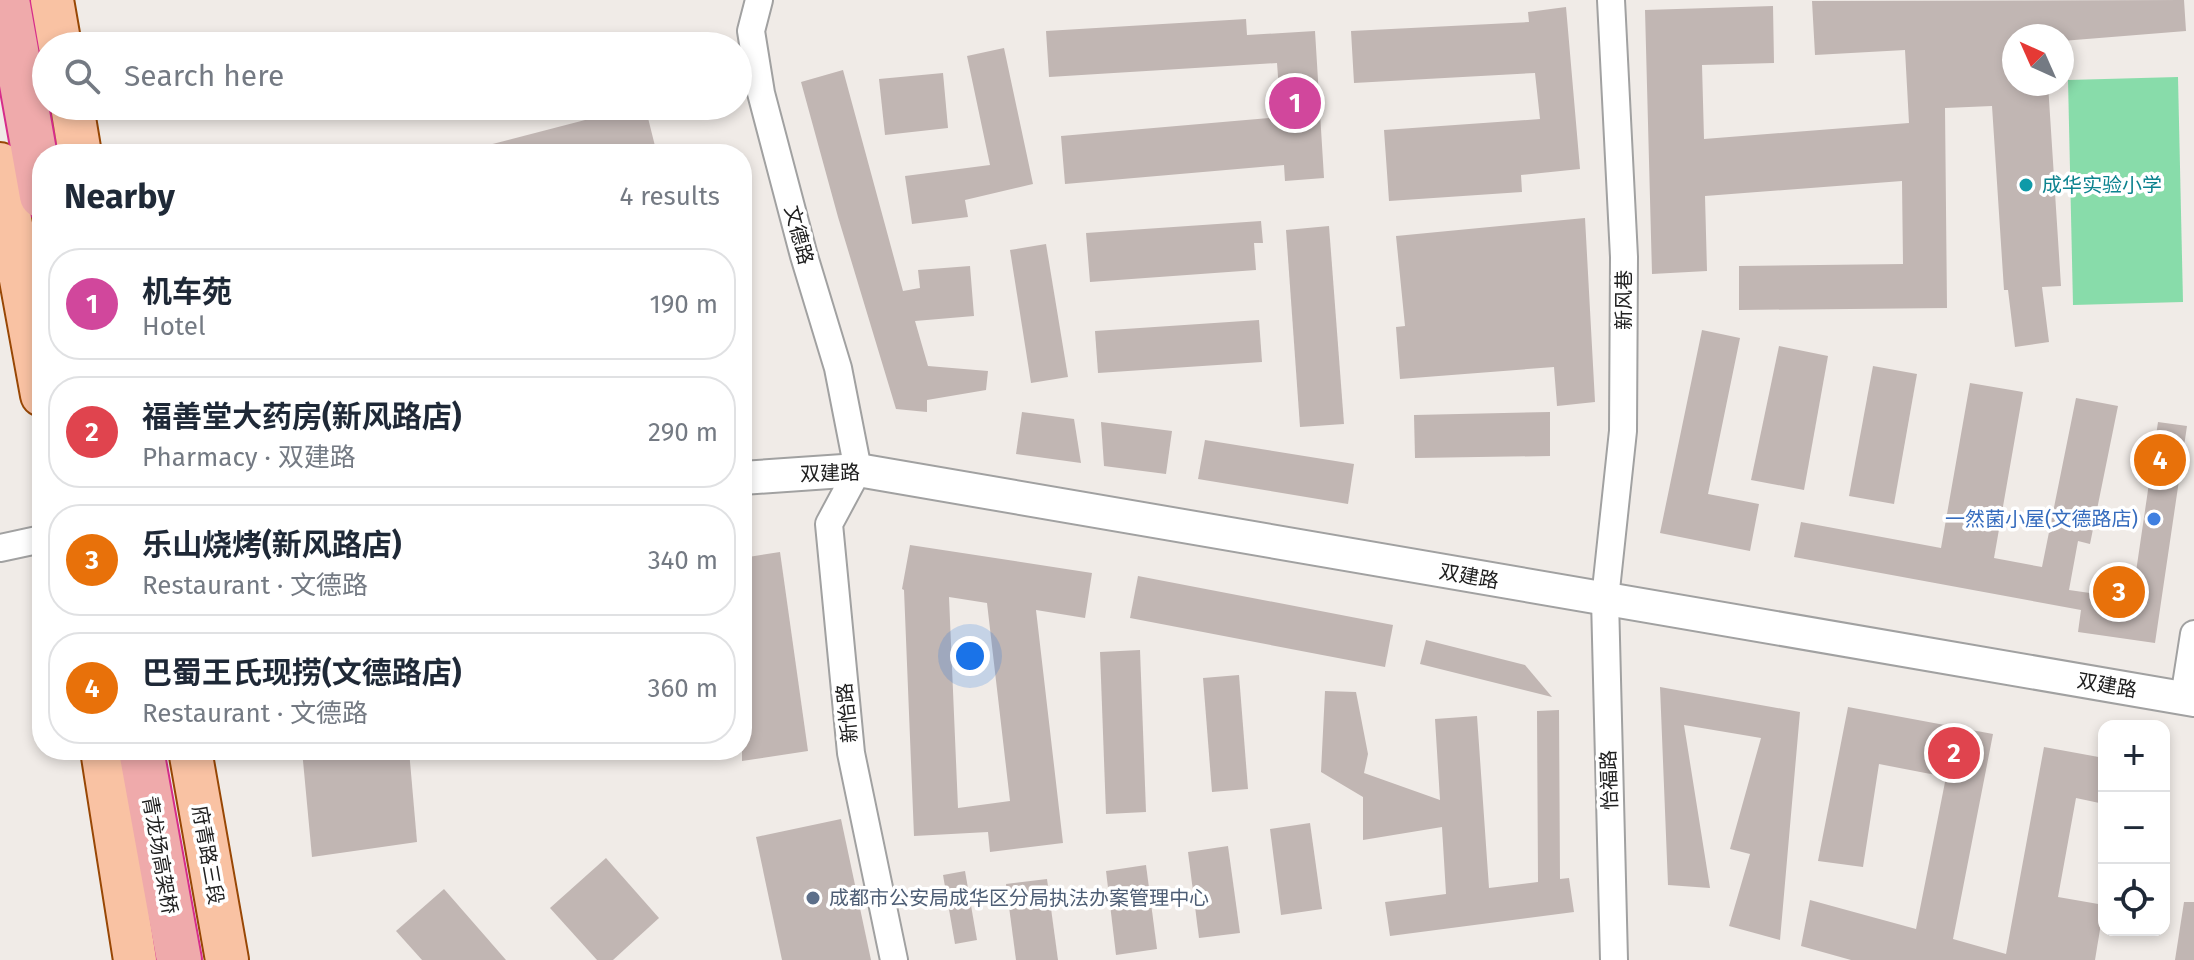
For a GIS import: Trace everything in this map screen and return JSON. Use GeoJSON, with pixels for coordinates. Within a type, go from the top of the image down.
{"type":"FeatureCollection","features":[{"type":"Feature","properties":{"kind":"highway"},"geometry":{"type":"LineString","coordinates":[[7,0],[33,144]]}},
{"type":"Feature","properties":{"kind":"highway"},"geometry":{"type":"LineString","coordinates":[[30,0],[36,32]]}},
{"type":"Feature","properties":{"kind":"highway"},"geometry":{"type":"LineString","coordinates":[[51,120],[55,144]]}},
{"type":"Feature","properties":{"kind":"highway","name":"青龙场高架桥"},"geometry":{"type":"LineString","coordinates":[[143,760],[179,960]]}},
{"type":"Feature","properties":{"kind":"highway","name":"青龙场高架桥"},"geometry":{"type":"LineString","coordinates":[[165,760],[200,960]]}},
{"type":"Feature","properties":{"kind":"main road"},"geometry":{"type":"LineString","coordinates":[[52,0],[58,32]]}},
{"type":"Feature","properties":{"kind":"main road"},"geometry":{"type":"LineString","coordinates":[[74,120],[78,144]]}},
{"type":"Feature","properties":{"kind":"main road"},"geometry":{"type":"LineString","coordinates":[[0,164],[32,340]]}},
{"type":"Feature","properties":{"kind":"main road"},"geometry":{"type":"LineString","coordinates":[[104,760],[135,960]]}},
{"type":"Feature","properties":{"kind":"main road","name":"府青路三段"},"geometry":{"type":"LineString","coordinates":[[192,760],[227,960]]}},
{"type":"Feature","properties":{"kind":"street","name":"文德路"},"geometry":{"type":"LineString","coordinates":[[751,32],[759,0]]}},
{"type":"Feature","properties":{"kind":"street","name":"新风巷"},"geometry":{"type":"LineString","coordinates":[[1605,599],[1623,431],[1624,257],[1611,0]]}},
{"type":"Feature","properties":{"kind":"street","name":"文德路"},"geometry":{"type":"LineString","coordinates":[[752,37],[761,93],[804,256],[838,368],[858,470]]}},
{"type":"Feature","properties":{"kind":"street","name":"双建路"},"geometry":{"type":"LineString","coordinates":[[752,477],[858,470],[2189,699]]}},
{"type":"Feature","properties":{"kind":"street","name":"新怡路"},"geometry":{"type":"LineString","coordinates":[[858,470],[829,524],[851,753],[894,960]]}},
{"type":"Feature","properties":{"kind":"street"},"geometry":{"type":"LineString","coordinates":[[0,548],[32,541]]}},
{"type":"Feature","properties":{"kind":"street","name":"怡福路"},"geometry":{"type":"LineString","coordinates":[[1605,599],[1614,960]]}},
{"type":"Feature","properties":{"kind":"street"},"geometry":{"type":"LineString","coordinates":[[2189,699],[2194,634]]}},
{"type":"Feature","properties":{"kind":"green space"},"geometry":{"type":"Polygon","coordinates":[[[2178,77],[2183,302],[2073,305],[2068,96],[2074,96],[2074,80],[2178,77]]]}},
{"type":"Feature","properties":{"kind":"building"},"geometry":{"type":"Polygon","coordinates":[[[2184,0],[2186,31],[2074,40],[2074,24],[2002,24],[2002,96],[2049,96],[2061,286],[2042,287],[2049,342],[2015,347],[2008,290],[2004,290],[1992,106],[1945,108],[1947,308],[1739,310],[1739,266],[1903,264],[1902,181],[1705,196],[1707,271],[1652,274],[1645,10],[1773,6],[1774,63],[1702,65],[1704,139],[1909,123],[1905,50],[1815,55],[1812,1],[2184,0]]]}},
{"type":"Feature","properties":{"kind":"building"},"geometry":{"type":"Polygon","coordinates":[[[1566,7],[1580,169],[1521,175],[1522,192],[1389,201],[1384,130],[1540,119],[1535,73],[1354,83],[1351,31],[1529,22],[1528,12],[1566,7]]]}},
{"type":"Feature","properties":{"kind":"building"},"geometry":{"type":"Polygon","coordinates":[[[1246,19],[1247,35],[1315,31],[1324,178],[1285,181],[1284,165],[1065,184],[1061,136],[1281,117],[1277,63],[1049,77],[1046,31],[1246,19]]]}},
{"type":"Feature","properties":{"kind":"building"},"geometry":{"type":"Polygon","coordinates":[[[1004,48],[1033,184],[965,200],[968,217],[912,224],[905,176],[990,165],[967,56],[1004,48]]]}},
{"type":"Feature","properties":{"kind":"building"},"geometry":{"type":"Polygon","coordinates":[[[843,70],[903,291],[920,288],[918,270],[970,266],[974,316],[915,321],[928,366],[988,371],[986,390],[927,400],[927,412],[896,409],[801,82],[843,70]]]}},
{"type":"Feature","properties":{"kind":"building"},"geometry":{"type":"Polygon","coordinates":[[[943,73],[948,128],[885,135],[879,79],[943,73]]]}},
{"type":"Feature","properties":{"kind":"building"},"geometry":{"type":"Polygon","coordinates":[[[585,120],[648,120],[654,144],[492,144],[585,120]]]}},
{"type":"Feature","properties":{"kind":"building"},"geometry":{"type":"Polygon","coordinates":[[[1585,218],[1595,402],[1557,406],[1554,367],[1400,379],[1396,327],[1405,326],[1396,236],[1585,218]]]}},
{"type":"Feature","properties":{"kind":"building"},"geometry":{"type":"Polygon","coordinates":[[[1261,221],[1263,243],[1254,243],[1256,270],[1090,282],[1086,233],[1261,221]]]}},
{"type":"Feature","properties":{"kind":"building"},"geometry":{"type":"Polygon","coordinates":[[[1329,226],[1344,424],[1300,427],[1286,230],[1329,226]]]}},
{"type":"Feature","properties":{"kind":"building"},"geometry":{"type":"Polygon","coordinates":[[[1046,244],[1068,377],[1031,383],[1010,250],[1046,244]]]}},
{"type":"Feature","properties":{"kind":"building"},"geometry":{"type":"Polygon","coordinates":[[[1259,320],[1262,362],[1098,373],[1095,331],[1259,320]]]}},
{"type":"Feature","properties":{"kind":"building"},"geometry":{"type":"Polygon","coordinates":[[[1702,330],[1740,338],[1708,494],[1759,504],[1750,551],[1660,533],[1702,330]]]}},
{"type":"Feature","properties":{"kind":"building"},"geometry":{"type":"Polygon","coordinates":[[[1779,346],[1828,356],[1804,490],[1751,480],[1779,346]]]}},
{"type":"Feature","properties":{"kind":"building"},"geometry":{"type":"Polygon","coordinates":[[[1873,366],[1917,374],[1894,504],[1849,496],[1873,366]]]}},
{"type":"Feature","properties":{"kind":"building"},"geometry":{"type":"Polygon","coordinates":[[[1970,383],[2023,392],[1994,558],[2042,567],[2076,398],[2118,406],[2090,544],[2078,541],[2069,590],[2132,599],[2158,422],[2187,426],[2155,643],[2078,632],[2081,610],[1794,557],[1801,522],[1941,548],[1970,383]]]}},
{"type":"Feature","properties":{"kind":"building"},"geometry":{"type":"Polygon","coordinates":[[[1022,412],[1074,419],[1081,463],[1016,454],[1022,412]]]}},
{"type":"Feature","properties":{"kind":"building"},"geometry":{"type":"Polygon","coordinates":[[[1550,412],[1550,456],[1415,458],[1414,415],[1550,412]]]}},
{"type":"Feature","properties":{"kind":"building"},"geometry":{"type":"Polygon","coordinates":[[[1101,422],[1172,431],[1166,474],[1104,466],[1101,422]]]}},
{"type":"Feature","properties":{"kind":"building"},"geometry":{"type":"Polygon","coordinates":[[[1205,440],[1354,464],[1348,504],[1198,479],[1205,440]]]}},
{"type":"Feature","properties":{"kind":"building"},"geometry":{"type":"Polygon","coordinates":[[[910,545],[1092,573],[1085,618],[1036,610],[1063,843],[990,852],[988,832],[914,836],[902,589],[910,545]],[[949,597],[958,808],[1010,801],[987,603],[949,597]]]}},
{"type":"Feature","properties":{"kind":"building"},"geometry":{"type":"Polygon","coordinates":[[[780,552],[808,751],[752,759],[752,556],[780,552]]]}},
{"type":"Feature","properties":{"kind":"building"},"geometry":{"type":"Polygon","coordinates":[[[1138,576],[1393,625],[1385,667],[1130,618],[1138,576]]]}},
{"type":"Feature","properties":{"kind":"building"},"geometry":{"type":"Polygon","coordinates":[[[1426,640],[1525,665],[1552,697],[1420,664],[1426,640]]]}},
{"type":"Feature","properties":{"kind":"building"},"geometry":{"type":"Polygon","coordinates":[[[1140,650],[1146,812],[1106,814],[1100,652],[1140,650]]]}},
{"type":"Feature","properties":{"kind":"building"},"geometry":{"type":"Polygon","coordinates":[[[1239,675],[1248,789],[1212,792],[1203,678],[1239,675]]]}},
{"type":"Feature","properties":{"kind":"building"},"geometry":{"type":"Polygon","coordinates":[[[1660,687],[1800,712],[1780,940],[1729,926],[1750,854],[1730,849],[1761,738],[1684,725],[1710,888],[1668,885],[1660,687]]]}},
{"type":"Feature","properties":{"kind":"building"},"geometry":{"type":"Polygon","coordinates":[[[1325,691],[1356,692],[1368,754],[1364,773],[1440,800],[1435,719],[1477,716],[1489,888],[1538,882],[1537,711],[1559,710],[1560,879],[1569,878],[1574,912],[1390,936],[1385,902],[1446,894],[1442,827],[1363,840],[1363,797],[1321,772],[1325,691]]]}},
{"type":"Feature","properties":{"kind":"building"},"geometry":{"type":"Polygon","coordinates":[[[1848,707],[1993,734],[1953,939],[2006,954],[2044,747],[2098,757],[2098,803],[2076,798],[2058,897],[2098,904],[2099,936],[2095,960],[1851,960],[1801,946],[1810,900],[1916,929],[1946,777],[1879,764],[1863,867],[1818,861],[1848,707]]]}},
{"type":"Feature","properties":{"kind":"building"},"geometry":{"type":"Polygon","coordinates":[[[303,760],[410,760],[417,842],[312,857],[303,760]]]}},
{"type":"Feature","properties":{"kind":"building","name":"成都市公安局成华区分局执法办案管理中心"},"geometry":{"type":"Polygon","coordinates":[[[841,819],[871,960],[782,960],[756,837],[841,819]]]}},
{"type":"Feature","properties":{"kind":"building"},"geometry":{"type":"Polygon","coordinates":[[[1310,823],[1322,909],[1281,915],[1270,829],[1310,823]]]}},
{"type":"Feature","properties":{"kind":"building"},"geometry":{"type":"Polygon","coordinates":[[[1228,846],[1240,933],[1199,938],[1188,852],[1228,846]]]}},
{"type":"Feature","properties":{"kind":"building"},"geometry":{"type":"Polygon","coordinates":[[[606,858],[659,918],[613,960],[597,960],[550,908],[606,858]]]}},
{"type":"Feature","properties":{"kind":"building"},"geometry":{"type":"Polygon","coordinates":[[[1146,865],[1157,949],[1116,955],[1106,871],[1146,865]]]}},
{"type":"Feature","properties":{"kind":"building"},"geometry":{"type":"Polygon","coordinates":[[[965,871],[977,940],[955,944],[943,875],[965,871]]]}},
{"type":"Feature","properties":{"kind":"building"},"geometry":{"type":"Polygon","coordinates":[[[1047,879],[1058,960],[1016,960],[1006,884],[1047,879]]]}},
{"type":"Feature","properties":{"kind":"building"},"geometry":{"type":"Polygon","coordinates":[[[444,889],[506,960],[422,960],[396,931],[444,889]]]}},
{"type":"Feature","properties":{"kind":"building"},"geometry":{"type":"Polygon","coordinates":[[[2184,902],[2194,902],[2194,960],[2175,960],[2184,902]]]}},
{"type":"Feature","properties":{"kind":"place","name":"机车苑"},"geometry":{"type":"Point","coordinates":[1295,103]}},
{"type":"Feature","properties":{"kind":"place","name":"成华实验小学"},"geometry":{"type":"Point","coordinates":[2026,185]}},
{"type":"Feature","properties":{"kind":"place","name":"巴蜀王氏现捞(文德路店)"},"geometry":{"type":"Point","coordinates":[2160,460]}},
{"type":"Feature","properties":{"kind":"place","name":"一然菌小屋(文德路店)"},"geometry":{"type":"Point","coordinates":[2154,519]}},
{"type":"Feature","properties":{"kind":"place","name":"乐山烧烤(新风路店)"},"geometry":{"type":"Point","coordinates":[2119,592]}},
{"type":"Feature","properties":{"kind":"place","name":"福善堂大药房(新风路店)"},"geometry":{"type":"Point","coordinates":[1954,753]}},
{"type":"Feature","properties":{"kind":"place","name":"成都市公安局成华区分局执法办案管理中心"},"geometry":{"type":"Point","coordinates":[813,898]}}]}
